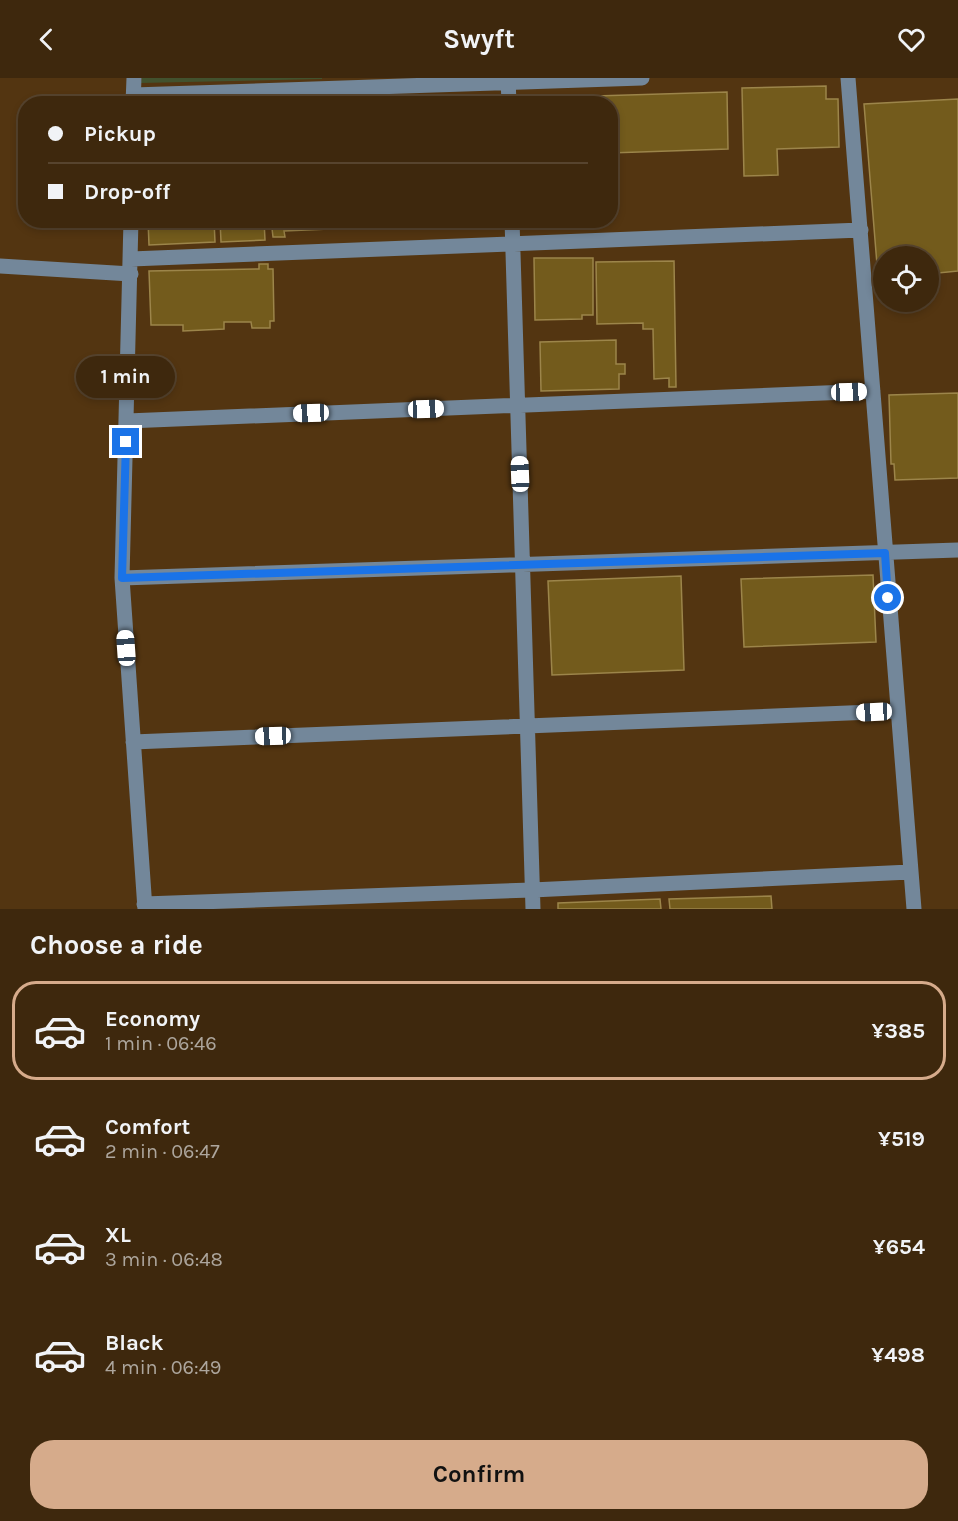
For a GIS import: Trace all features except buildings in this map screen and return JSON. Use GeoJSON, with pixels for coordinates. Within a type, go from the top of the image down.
{"type":"FeatureCollection","features":[{"type":"Feature","properties":{"kind":"street"},"geometry":{"type":"LineString","coordinates":[[133,96],[134,78]]}},
{"type":"Feature","properties":{"kind":"street"},"geometry":{"type":"LineString","coordinates":[[192,96],[508,80],[642,78]]}},
{"type":"Feature","properties":{"kind":"street"},"geometry":{"type":"LineString","coordinates":[[848,78],[914,909]]}},
{"type":"Feature","properties":{"kind":"street"},"geometry":{"type":"LineString","coordinates":[[508,80],[509,96]]}},
{"type":"Feature","properties":{"kind":"street"},"geometry":{"type":"LineString","coordinates":[[131,228],[122,578],[145,907],[910,872]]}},
{"type":"Feature","properties":{"kind":"street"},"geometry":{"type":"LineString","coordinates":[[512,228],[533,909]]}},
{"type":"Feature","properties":{"kind":"street"},"geometry":{"type":"LineString","coordinates":[[0,266],[131,266],[513,245],[861,230]]}},
{"type":"Feature","properties":{"kind":"street"},"geometry":{"type":"LineString","coordinates":[[127,421],[873,391]]}},
{"type":"Feature","properties":{"kind":"street"},"geometry":{"type":"LineString","coordinates":[[122,578],[958,550]]}},
{"type":"Feature","properties":{"kind":"street"},"geometry":{"type":"LineString","coordinates":[[133,742],[897,711]]}},
{"type":"Feature","properties":{"kind":"green space"},"geometry":{"type":"Polygon","coordinates":[[[142,78],[322,78],[322,79],[141,83],[142,78]]]}},
{"type":"Feature","properties":{"kind":"route"},"geometry":{"type":"LineString","coordinates":[[126,442],[122,578],[885,553],[888,598]]}}]}
